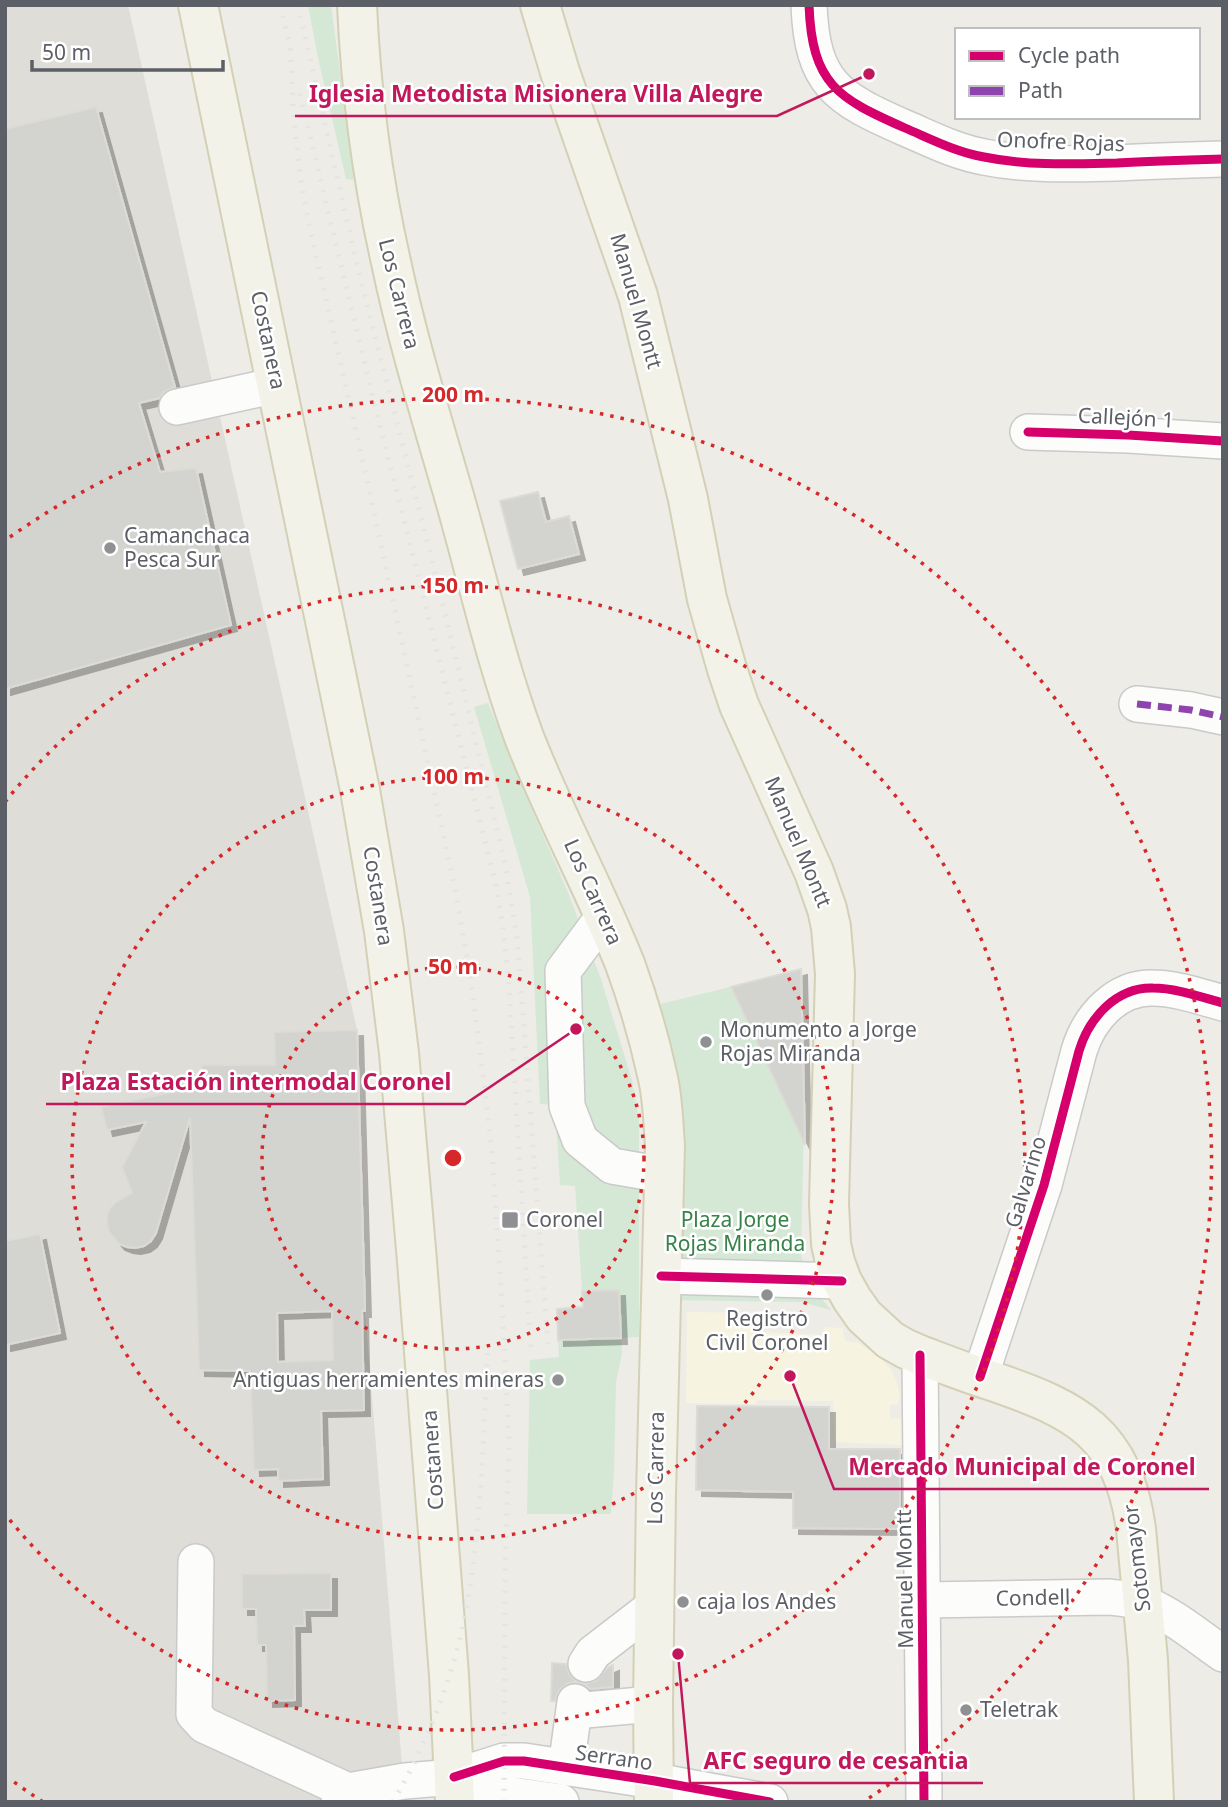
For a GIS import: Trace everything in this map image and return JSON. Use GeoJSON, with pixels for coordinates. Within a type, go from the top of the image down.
{"type":"FeatureCollection","features":[{"type":"Feature","properties":{"kind":"main road","name":"Costanera"},"geometry":{"type":"LineString","coordinates":[[198,5],[360,790],[386,943],[399,1053],[417,1261],[449,1675],[454,1789]]}},
{"type":"Feature","properties":{"kind":"main road","name":"Los Carrera"},"geometry":{"type":"LineString","coordinates":[[357,5],[363,89],[376,184],[391,265],[413,350],[514,708],[547,792],[604,916],[634,990],[658,1076],[663,1111],[664,1175],[654,1606],[654,1792]]}},
{"type":"Feature","properties":{"kind":"main road","name":"Manuel Montt"},"geometry":{"type":"LineString","coordinates":[[540,5],[560,72],[638,296],[688,499],[707,599],[727,669],[739,705],[814,872],[827,909],[834,951],[836,995],[829,1224],[831,1244],[842,1281],[858,1308],[876,1329],[890,1340],[920,1355]]}},
{"type":"Feature","properties":{"kind":"main road","name":"Sotomayor"},"geometry":{"type":"LineString","coordinates":[[920,1355],[1062,1409],[1079,1420],[1105,1444],[1118,1464],[1133,1507],[1148,1660],[1154,1802]]}},
{"type":"Feature","properties":{"kind":"street","name":"Onofre Rojas"},"geometry":{"type":"LineString","coordinates":[[809,5],[812,43],[817,60],[825,76],[840,93],[871,113],[950,147],[982,157],[1032,163],[1223,159]]}},
{"type":"Feature","properties":{"kind":"street"},"geometry":{"type":"LineString","coordinates":[[177,407],[277,386]]}},
{"type":"Feature","properties":{"kind":"street","name":"Callejón 1"},"geometry":{"type":"LineString","coordinates":[[1028,432],[1223,441]]}},
{"type":"Feature","properties":{"kind":"street"},"geometry":{"type":"LineString","coordinates":[[1137,704],[1223,717]]}},
{"type":"Feature","properties":{"kind":"street"},"geometry":{"type":"LineString","coordinates":[[604,916],[564,971],[567,1106],[580,1140],[612,1166],[664,1175]]}},
{"type":"Feature","properties":{"kind":"street","name":"Galvarino"},"geometry":{"type":"LineString","coordinates":[[980,1377],[1044,1185],[1084,1036],[1096,1017],[1125,994],[1150,987],[1174,990],[1223,1003]]}},
{"type":"Feature","properties":{"kind":"street"},"geometry":{"type":"LineString","coordinates":[[661,1276],[842,1281]]}},
{"type":"Feature","properties":{"kind":"street","name":"Manuel Montt"},"geometry":{"type":"LineString","coordinates":[[920,1355],[924,1802]]}},
{"type":"Feature","properties":{"kind":"street"},"geometry":{"type":"LineString","coordinates":[[197,1562],[194,1714],[204,1725],[344,1797]]}},
{"type":"Feature","properties":{"kind":"street","name":"Condell"},"geometry":{"type":"LineString","coordinates":[[923,1600],[1109,1597],[1143,1603],[1223,1654]]}},
{"type":"Feature","properties":{"kind":"street"},"geometry":{"type":"LineString","coordinates":[[586,1664],[593,1653],[654,1606]]}},
{"type":"Feature","properties":{"kind":"street"},"geometry":{"type":"LineString","coordinates":[[564,1785],[574,1707],[653,1704]]}},
{"type":"Feature","properties":{"kind":"street","name":"Serrano"},"geometry":{"type":"LineString","coordinates":[[344,1797],[405,1781],[505,1794],[564,1785],[770,1802]]}},
{"type":"Feature","properties":{"kind":"shaded area"},"geometry":{"type":"Polygon","coordinates":[[[5,5],[128,5],[357,1030],[365,1311],[405,1802],[5,1802],[5,5]]]}},
{"type":"Feature","properties":{"kind":"shaded area"},"geometry":{"type":"Polygon","coordinates":[[[687,1312],[757,1313],[759,1332],[823,1335],[824,1327],[843,1328],[845,1341],[858,1343],[881,1358],[891,1370],[900,1396],[898,1404],[890,1405],[890,1418],[901,1419],[902,1445],[835,1442],[833,1401],[686,1403],[687,1312]]]}},
{"type":"Feature","properties":{"kind":"green space"},"geometry":{"type":"Polygon","coordinates":[[[308,5],[331,5],[354,178],[352,180],[346,179],[308,5]]]}},
{"type":"Feature","properties":{"kind":"green space"},"geometry":{"type":"Polygon","coordinates":[[[488,703],[567,890],[601,979],[632,1080],[639,1120],[639,1337],[621,1338],[622,1354],[616,1382],[611,1514],[527,1514],[530,1360],[559,1357],[558,1340],[618,1290],[582,1290],[575,1186],[560,1185],[555,1105],[540,1104],[530,897],[474,707],[488,703]]]}},
{"type":"Feature","properties":{"kind":"green space","name":"Plaza Jorge Rojas Miranda"},"geometry":{"type":"Polygon","coordinates":[[[730,987],[790,1115],[804,1121],[801,1255],[808,1282],[831,1310],[802,1302],[666,1300],[644,1008],[730,987]]]}},
{"type":"Feature","properties":{"kind":"building"},"geometry":{"type":"Polygon","coordinates":[[[96,107],[175,387],[164,392],[160,398],[139,403],[160,472],[196,468],[231,625],[5,689],[5,129],[96,107]]]}},
{"type":"Feature","properties":{"kind":"building"},"geometry":{"type":"Polygon","coordinates":[[[538,492],[546,522],[569,516],[579,554],[518,569],[500,501],[538,492]]]}},
{"type":"Feature","properties":{"kind":"building"},"geometry":{"type":"Polygon","coordinates":[[[801,969],[805,1145],[731,987],[801,969]]]}},
{"type":"Feature","properties":{"kind":"building"},"geometry":{"type":"Polygon","coordinates":[[[357,1030],[365,1311],[362,1311],[364,1410],[321,1411],[323,1479],[278,1481],[278,1469],[254,1470],[250,1371],[199,1370],[190,1118],[156,1233],[151,1241],[135,1248],[119,1244],[109,1232],[107,1224],[110,1208],[132,1193],[122,1167],[146,1122],[107,1130],[101,1107],[202,1086],[202,1065],[275,1065],[274,1032],[357,1030]],[[332,1311],[277,1313],[278,1362],[333,1360],[332,1311]]]}},
{"type":"Feature","properties":{"kind":"building"},"geometry":{"type":"Polygon","coordinates":[[[40,1234],[60,1333],[5,1345],[5,1241],[40,1234]]]}},
{"type":"Feature","properties":{"kind":"building"},"geometry":{"type":"Polygon","coordinates":[[[619,1290],[621,1338],[558,1340],[557,1309],[583,1307],[582,1291],[619,1290]]]}},
{"type":"Feature","properties":{"kind":"building"},"geometry":{"type":"Polygon","coordinates":[[[697,1406],[829,1407],[829,1449],[900,1449],[900,1529],[793,1528],[793,1492],[696,1490],[697,1406]]]}},
{"type":"Feature","properties":{"kind":"building"},"geometry":{"type":"Polygon","coordinates":[[[331,1573],[331,1610],[304,1610],[305,1626],[294,1626],[295,1700],[267,1701],[266,1645],[257,1645],[256,1609],[242,1609],[242,1574],[331,1573]]]}},
{"type":"Feature","properties":{"kind":"building"},"geometry":{"type":"Polygon","coordinates":[[[552,1663],[566,1664],[575,1681],[586,1684],[596,1681],[613,1665],[613,1687],[590,1689],[578,1682],[568,1683],[559,1690],[555,1701],[551,1701],[552,1663]]]}},
{"type":"Feature","properties":{"kind":"railway"},"geometry":{"type":"LineString","coordinates":[[281,5],[292,57]]}},
{"type":"Feature","properties":{"kind":"railway"},"geometry":{"type":"LineString","coordinates":[[298,5],[357,265],[505,863],[517,937],[548,1344]]}},
{"type":"Feature","properties":{"kind":"railway"},"geometry":{"type":"LineString","coordinates":[[290,49],[301,183],[455,889],[471,981],[485,1090],[492,1152],[509,1441],[505,1575],[504,1802]]}},
{"type":"Feature","properties":{"kind":"railway"},"geometry":{"type":"LineString","coordinates":[[300,94],[371,390],[496,885],[509,987],[531,1353]]}},
{"type":"Feature","properties":{"kind":"railway"},"geometry":{"type":"LineString","coordinates":[[393,1802],[434,1719],[462,1630],[478,1524],[488,1344]]}},
{"type":"Feature","properties":{"kind":"marked path"},"geometry":{"type":"LineString","coordinates":[[1137,704],[1191,710],[1223,717]]}},
{"type":"Feature","properties":{"kind":"cycle path"},"geometry":{"type":"LineString","coordinates":[[809,5],[816,53],[823,71],[833,85],[862,107],[954,149],[1001,160],[1034,163],[1223,159]]}},
{"type":"Feature","properties":{"kind":"cycle path"},"geometry":{"type":"LineString","coordinates":[[1028,432],[1223,441]]}},
{"type":"Feature","properties":{"kind":"cycle path"},"geometry":{"type":"LineString","coordinates":[[980,1377],[1044,1185],[1079,1051],[1097,1016],[1116,999],[1140,989],[1171,989],[1223,1003]]}},
{"type":"Feature","properties":{"kind":"cycle path"},"geometry":{"type":"LineString","coordinates":[[661,1276],[842,1281]]}},
{"type":"Feature","properties":{"kind":"cycle path"},"geometry":{"type":"LineString","coordinates":[[920,1355],[924,1802]]}},
{"type":"Feature","properties":{"kind":"cycle path"},"geometry":{"type":"LineString","coordinates":[[454,1777],[504,1761],[524,1761],[770,1802]]}},
{"type":"Feature","properties":{"kind":"place","name":"Iglesia Metodista Misionera Villa Alegre"},"geometry":{"type":"Point","coordinates":[869,74]}},
{"type":"Feature","properties":{"kind":"place","name":"Camanchaca Pesca Sur"},"geometry":{"type":"Point","coordinates":[110,548]}},
{"type":"Feature","properties":{"kind":"place","name":"Plaza Estación intermodal Coronel"},"geometry":{"type":"Point","coordinates":[576,1029]}},
{"type":"Feature","properties":{"kind":"place","name":"Monumento a Jorge Rojas Miranda"},"geometry":{"type":"Point","coordinates":[706,1042]}},
{"type":"Feature","properties":{"kind":"place","name":"Coronel"},"geometry":{"type":"Point","coordinates":[510,1220]}},
{"type":"Feature","properties":{"kind":"place","name":"Registro Civil Coronel"},"geometry":{"type":"Point","coordinates":[767,1295]}},
{"type":"Feature","properties":{"kind":"place","name":"Mercado Municipal de Coronel"},"geometry":{"type":"Point","coordinates":[790,1376]}},
{"type":"Feature","properties":{"kind":"place","name":"Antiguas herramientes mineras"},"geometry":{"type":"Point","coordinates":[558,1380]}},
{"type":"Feature","properties":{"kind":"place","name":"caja los Andes"},"geometry":{"type":"Point","coordinates":[683,1602]}},
{"type":"Feature","properties":{"kind":"place","name":"AFC seguro de cesantia"},"geometry":{"type":"Point","coordinates":[678,1654]}},
{"type":"Feature","properties":{"kind":"place","name":"Teletrak"},"geometry":{"type":"Point","coordinates":[966,1710]}}]}
